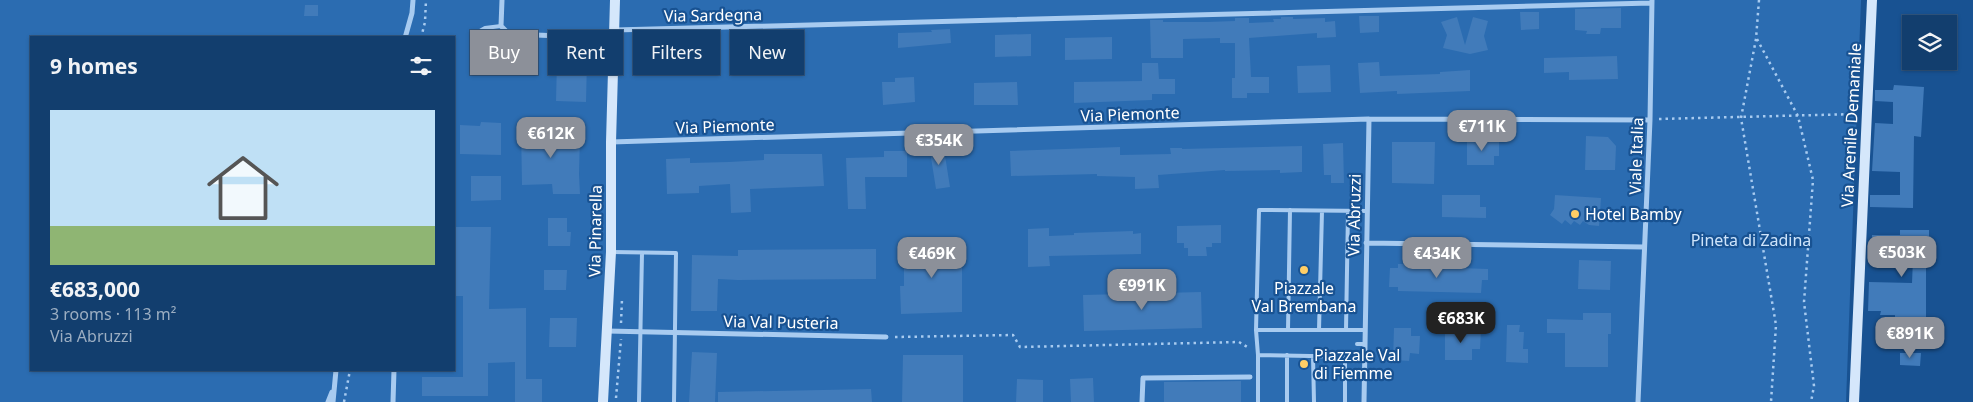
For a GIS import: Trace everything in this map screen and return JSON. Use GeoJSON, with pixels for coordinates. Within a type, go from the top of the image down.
{"type":"FeatureCollection","features":[{"type":"Feature","properties":{"kind":"street"},"geometry":{"type":"LineString","coordinates":[[406,36],[412,13],[413,0]]}},
{"type":"Feature","properties":{"kind":"street"},"geometry":{"type":"LineString","coordinates":[[502,0],[502,26]]}},
{"type":"Feature","properties":{"kind":"street","name":"Via Pinarella"},"geometry":{"type":"LineString","coordinates":[[615,0],[615,30]]}},
{"type":"Feature","properties":{"kind":"street","name":"Via Arenile Demaniale"},"geometry":{"type":"LineString","coordinates":[[1854,402],[1872,0]]}},
{"type":"Feature","properties":{"kind":"street","name":"Via Sardegna"},"geometry":{"type":"LineString","coordinates":[[623,34],[1651,2]]}},
{"type":"Feature","properties":{"kind":"street","name":"Viale Italia"},"geometry":{"type":"LineString","coordinates":[[1638,402],[1650,120],[1651,2]]}},
{"type":"Feature","properties":{"kind":"street","name":"Via Sardegna"},"geometry":{"type":"LineString","coordinates":[[502,26],[509,34],[548,34]]}},
{"type":"Feature","properties":{"kind":"street","name":"Via Pinarella"},"geometry":{"type":"LineString","coordinates":[[603,402],[611,252],[611,142],[613,75]]}},
{"type":"Feature","properties":{"kind":"street","name":"Via Piemonte"},"geometry":{"type":"LineString","coordinates":[[611,142],[1369,119],[1650,120]]}},
{"type":"Feature","properties":{"kind":"street","name":"Via Abruzzi"},"geometry":{"type":"LineString","coordinates":[[1364,402],[1369,119]]}},
{"type":"Feature","properties":{"kind":"street"},"geometry":{"type":"LineString","coordinates":[[1366,244],[1644,246]]}},
{"type":"Feature","properties":{"kind":"street","name":"Via Val Pusteria"},"geometry":{"type":"LineString","coordinates":[[606,331],[886,337]]}},
{"type":"Feature","properties":{"kind":"street"},"geometry":{"type":"LineString","coordinates":[[333,402],[336,371]]}},
{"type":"Feature","properties":{"kind":"street"},"geometry":{"type":"LineString","coordinates":[[393,402],[394,371]]}},
{"type":"Feature","properties":{"kind":"street"},"geometry":{"type":"LineString","coordinates":[[1142,402],[1143,378],[1250,378]]}},
{"type":"Feature","properties":{"kind":"street"},"geometry":{"type":"LineString","coordinates":[[328,402],[335,385]]}},
{"type":"Feature","properties":{"kind":"lane"},"geometry":{"type":"LineString","coordinates":[[482,30],[502,26]]}},
{"type":"Feature","properties":{"kind":"lane"},"geometry":{"type":"LineString","coordinates":[[1258,402],[1256,330],[1259,210],[1367,211]]}},
{"type":"Feature","properties":{"kind":"lane"},"geometry":{"type":"LineString","coordinates":[[1288,330],[1290,210]]}},
{"type":"Feature","properties":{"kind":"lane"},"geometry":{"type":"LineString","coordinates":[[1319,330],[1322,210]]}},
{"type":"Feature","properties":{"kind":"lane"},"geometry":{"type":"LineString","coordinates":[[1346,330],[1348,211]]}},
{"type":"Feature","properties":{"kind":"lane"},"geometry":{"type":"LineString","coordinates":[[611,252],[676,253],[674,402]]}},
{"type":"Feature","properties":{"kind":"lane"},"geometry":{"type":"LineString","coordinates":[[639,402],[642,252]]}},
{"type":"Feature","properties":{"kind":"lane"},"geometry":{"type":"LineString","coordinates":[[1256,330],[1365,330]]}},
{"type":"Feature","properties":{"kind":"lane"},"geometry":{"type":"LineString","coordinates":[[1357,344],[1364,344]]}},
{"type":"Feature","properties":{"kind":"lane"},"geometry":{"type":"LineString","coordinates":[[1258,355],[1364,357]]}},
{"type":"Feature","properties":{"kind":"lane"},"geometry":{"type":"LineString","coordinates":[[1287,355],[1287,402]]}},
{"type":"Feature","properties":{"kind":"lane"},"geometry":{"type":"LineString","coordinates":[[1313,356],[1314,402]]}},
{"type":"Feature","properties":{"kind":"lane"},"geometry":{"type":"LineString","coordinates":[[1345,356],[1345,402]]}},
{"type":"Feature","properties":{"kind":"path"},"geometry":{"type":"LineString","coordinates":[[422,36],[425,22],[426,0]]}},
{"type":"Feature","properties":{"kind":"path"},"geometry":{"type":"LineString","coordinates":[[1759,0],[1756,39],[1741,118],[1776,326],[1771,402]]}},
{"type":"Feature","properties":{"kind":"path"},"geometry":{"type":"LineString","coordinates":[[1756,39],[1798,116],[1813,180],[1804,302],[1814,386],[1811,402]]}},
{"type":"Feature","properties":{"kind":"path"},"geometry":{"type":"LineString","coordinates":[[1650,120],[1863,114]]}},
{"type":"Feature","properties":{"kind":"path"},"geometry":{"type":"LineString","coordinates":[[886,337],[1013,335],[1020,347],[1239,342],[1250,349]]}},
{"type":"Feature","properties":{"kind":"path"},"geometry":{"type":"LineString","coordinates":[[344,402],[350,371]]}},
{"type":"Feature","properties":{"kind":"green space","name":"Pineta di Zadina"},"geometry":{"type":"Polygon","coordinates":[[[0,0],[1861,0],[1846,402],[0,402],[0,0]]]}},
{"type":"Feature","properties":{"kind":"building"},"geometry":{"type":"Polygon","coordinates":[[[305,5],[318,5],[318,16],[304,16],[305,5]]]}},
{"type":"Feature","properties":{"kind":"building"},"geometry":{"type":"Polygon","coordinates":[[[1621,8],[1621,28],[1601,28],[1600,34],[1586,34],[1587,31],[1575,30],[1575,9],[1621,8]]]}},
{"type":"Feature","properties":{"kind":"building"},"geometry":{"type":"Polygon","coordinates":[[[1520,12],[1539,12],[1539,29],[1521,30],[1520,12]]]}},
{"type":"Feature","properties":{"kind":"building"},"geometry":{"type":"Polygon","coordinates":[[[1359,16],[1379,16],[1379,32],[1360,33],[1359,16]]]}},
{"type":"Feature","properties":{"kind":"building"},"geometry":{"type":"Polygon","coordinates":[[[1281,17],[1293,17],[1293,19],[1325,18],[1325,22],[1335,21],[1336,37],[1317,38],[1317,33],[1249,38],[1251,77],[1269,77],[1269,93],[1247,93],[1247,98],[1232,98],[1232,78],[1235,78],[1235,43],[1220,43],[1220,38],[1183,39],[1183,58],[1151,58],[1150,20],[1163,20],[1163,22],[1207,22],[1235,21],[1235,18],[1249,18],[1249,23],[1274,22],[1273,19],[1281,19],[1281,17]]]}},
{"type":"Feature","properties":{"kind":"building"},"geometry":{"type":"Polygon","coordinates":[[[1457,17],[1465,45],[1473,17],[1488,21],[1484,36],[1488,50],[1470,54],[1443,48],[1447,35],[1441,22],[1457,17]]]}},
{"type":"Feature","properties":{"kind":"building"},"geometry":{"type":"Polygon","coordinates":[[[950,29],[951,43],[898,48],[898,33],[932,32],[931,30],[950,29]]]}},
{"type":"Feature","properties":{"kind":"building"},"geometry":{"type":"Polygon","coordinates":[[[1031,34],[1031,56],[995,57],[995,35],[1031,34]]]}},
{"type":"Feature","properties":{"kind":"building"},"geometry":{"type":"Polygon","coordinates":[[[1112,37],[1112,59],[1065,60],[1065,38],[1112,37]]]}},
{"type":"Feature","properties":{"kind":"building"},"geometry":{"type":"Polygon","coordinates":[[[1617,56],[1618,79],[1569,80],[1569,72],[1544,73],[1544,58],[1617,56]]]}},
{"type":"Feature","properties":{"kind":"building"},"geometry":{"type":"Polygon","coordinates":[[[1379,62],[1380,76],[1440,74],[1440,72],[1470,70],[1470,91],[1397,94],[1397,91],[1360,93],[1358,63],[1379,62]]]}},
{"type":"Feature","properties":{"kind":"building"},"geometry":{"type":"Polygon","coordinates":[[[1142,63],[1158,63],[1159,79],[1175,79],[1175,94],[1152,94],[1152,100],[1074,103],[1074,82],[1142,81],[1142,63]]]}},
{"type":"Feature","properties":{"kind":"building"},"geometry":{"type":"Polygon","coordinates":[[[1330,65],[1331,92],[1298,93],[1297,66],[1330,65]]]}},
{"type":"Feature","properties":{"kind":"building"},"geometry":{"type":"Polygon","coordinates":[[[557,75],[587,75],[586,102],[556,101],[557,75]]]}},
{"type":"Feature","properties":{"kind":"building"},"geometry":{"type":"Polygon","coordinates":[[[914,77],[915,102],[883,105],[882,82],[895,82],[895,78],[914,77]]]}},
{"type":"Feature","properties":{"kind":"building"},"geometry":{"type":"Polygon","coordinates":[[[1017,82],[1018,105],[974,105],[974,83],[1017,82]]]}},
{"type":"Feature","properties":{"kind":"building"},"geometry":{"type":"Polygon","coordinates":[[[1894,85],[1924,87],[1921,137],[1914,136],[1913,208],[1870,207],[1870,195],[1900,195],[1900,172],[1872,171],[1875,123],[1893,124],[1893,102],[1875,101],[1875,90],[1893,90],[1894,85]]]}},
{"type":"Feature","properties":{"kind":"building"},"geometry":{"type":"Polygon","coordinates":[[[481,122],[501,123],[501,155],[460,154],[460,125],[480,126],[481,122]]]}},
{"type":"Feature","properties":{"kind":"building"},"geometry":{"type":"Polygon","coordinates":[[[536,125],[558,126],[558,135],[580,135],[580,194],[553,194],[552,184],[522,185],[521,127],[536,128],[536,125]]]}},
{"type":"Feature","properties":{"kind":"building"},"geometry":{"type":"Polygon","coordinates":[[[1586,136],[1608,137],[1616,146],[1615,170],[1585,170],[1586,136]]]}},
{"type":"Feature","properties":{"kind":"building"},"geometry":{"type":"Polygon","coordinates":[[[1467,140],[1499,140],[1499,156],[1494,156],[1494,165],[1467,165],[1467,140]]]}},
{"type":"Feature","properties":{"kind":"building"},"geometry":{"type":"Polygon","coordinates":[[[1392,142],[1435,142],[1434,184],[1392,183],[1392,142]]]}},
{"type":"Feature","properties":{"kind":"building"},"geometry":{"type":"Polygon","coordinates":[[[943,143],[950,187],[936,189],[929,145],[943,143]]]}},
{"type":"Feature","properties":{"kind":"building"},"geometry":{"type":"Polygon","coordinates":[[[1343,143],[1344,183],[1331,183],[1331,175],[1324,175],[1323,144],[1343,143]]]}},
{"type":"Feature","properties":{"kind":"building"},"geometry":{"type":"Polygon","coordinates":[[[1302,146],[1302,172],[1280,173],[1280,170],[1225,170],[1158,175],[1159,188],[1135,189],[1135,177],[1097,176],[1097,174],[1011,176],[1010,151],[1120,147],[1120,155],[1171,154],[1170,148],[1302,146]]]}},
{"type":"Feature","properties":{"kind":"building"},"geometry":{"type":"Polygon","coordinates":[[[884,151],[907,151],[907,177],[865,177],[866,209],[848,209],[846,158],[884,157],[884,151]]]}},
{"type":"Feature","properties":{"kind":"building"},"geometry":{"type":"Polygon","coordinates":[[[764,154],[822,154],[824,186],[750,189],[751,212],[731,213],[730,184],[699,186],[699,193],[667,194],[666,159],[690,158],[690,163],[729,162],[764,160],[764,154]]]}},
{"type":"Feature","properties":{"kind":"building"},"geometry":{"type":"Polygon","coordinates":[[[471,176],[501,176],[501,200],[471,201],[471,176]]]}},
{"type":"Feature","properties":{"kind":"building"},"geometry":{"type":"Polygon","coordinates":[[[1442,195],[1480,195],[1480,207],[1486,207],[1486,218],[1442,217],[1442,195]]]}},
{"type":"Feature","properties":{"kind":"building","name":"Hotel Bamby"},"geometry":{"type":"Polygon","coordinates":[[[1555,195],[1601,198],[1599,226],[1589,225],[1583,221],[1580,225],[1574,221],[1571,225],[1565,220],[1562,224],[1550,215],[1554,209],[1555,195]]]}},
{"type":"Feature","properties":{"kind":"building"},"geometry":{"type":"Polygon","coordinates":[[[548,218],[567,218],[567,232],[571,232],[570,246],[548,246],[548,218]]]}},
{"type":"Feature","properties":{"kind":"building"},"geometry":{"type":"Polygon","coordinates":[[[1221,225],[1221,243],[1212,243],[1212,247],[1206,247],[1207,256],[1188,256],[1188,248],[1184,248],[1184,243],[1177,243],[1177,226],[1221,225]]]}},
{"type":"Feature","properties":{"kind":"building"},"geometry":{"type":"Polygon","coordinates":[[[455,227],[491,227],[489,309],[526,308],[526,379],[542,379],[542,402],[515,402],[515,362],[488,363],[488,396],[422,396],[422,377],[463,377],[463,296],[455,296],[455,227]]]}},
{"type":"Feature","properties":{"kind":"building"},"geometry":{"type":"Polygon","coordinates":[[[1049,228],[1049,236],[1074,235],[1074,233],[1133,231],[1133,234],[1141,233],[1141,254],[1049,256],[1050,266],[1028,267],[1028,229],[1049,228]]]}},
{"type":"Feature","properties":{"kind":"building"},"geometry":{"type":"Polygon","coordinates":[[[1900,230],[1929,230],[1929,245],[1926,245],[1926,321],[1895,320],[1895,315],[1880,315],[1881,311],[1868,311],[1869,282],[1912,283],[1913,259],[1907,259],[1907,253],[1871,252],[1872,235],[1900,235],[1900,230]]]}},
{"type":"Feature","properties":{"kind":"building"},"geometry":{"type":"Polygon","coordinates":[[[921,241],[946,241],[945,247],[962,247],[962,312],[901,314],[900,286],[904,286],[904,248],[920,248],[921,241]]]}},
{"type":"Feature","properties":{"kind":"building"},"geometry":{"type":"Polygon","coordinates":[[[876,249],[876,279],[718,279],[717,311],[691,311],[692,255],[738,256],[738,250],[876,249]]]}},
{"type":"Feature","properties":{"kind":"building"},"geometry":{"type":"Polygon","coordinates":[[[1579,260],[1611,261],[1610,290],[1578,289],[1579,260]]]}},
{"type":"Feature","properties":{"kind":"building"},"geometry":{"type":"Polygon","coordinates":[[[1398,264],[1430,264],[1430,267],[1488,269],[1488,280],[1482,280],[1481,293],[1398,291],[1398,287],[1389,287],[1390,268],[1398,268],[1398,264]]]}},
{"type":"Feature","properties":{"kind":"building"},"geometry":{"type":"Polygon","coordinates":[[[544,270],[567,270],[566,290],[544,290],[544,270]]]}},
{"type":"Feature","properties":{"kind":"building"},"geometry":{"type":"Polygon","coordinates":[[[1201,292],[1202,328],[1084,331],[1083,295],[1201,292]]]}},
{"type":"Feature","properties":{"kind":"building"},"geometry":{"type":"Polygon","coordinates":[[[1583,313],[1611,313],[1611,334],[1608,334],[1608,367],[1565,367],[1565,333],[1547,333],[1547,319],[1583,320],[1583,313]]]}},
{"type":"Feature","properties":{"kind":"building"},"geometry":{"type":"Polygon","coordinates":[[[550,318],[577,318],[576,347],[549,347],[550,318]]]}},
{"type":"Feature","properties":{"kind":"building"},"geometry":{"type":"Polygon","coordinates":[[[1507,325],[1520,325],[1519,332],[1524,332],[1523,349],[1528,349],[1528,363],[1506,362],[1507,325]]]}},
{"type":"Feature","properties":{"kind":"building"},"geometry":{"type":"Polygon","coordinates":[[[1394,328],[1411,328],[1411,336],[1420,336],[1419,354],[1410,353],[1409,361],[1393,360],[1394,328]]]}},
{"type":"Feature","properties":{"kind":"building"},"geometry":{"type":"Polygon","coordinates":[[[1445,329],[1481,330],[1480,349],[1472,349],[1472,360],[1445,360],[1445,329]]]}},
{"type":"Feature","properties":{"kind":"building"},"geometry":{"type":"Polygon","coordinates":[[[692,352],[717,353],[715,402],[689,402],[692,352]]]}},
{"type":"Feature","properties":{"kind":"building"},"geometry":{"type":"Polygon","coordinates":[[[1900,353],[1921,353],[1920,366],[1900,365],[1900,353]]]}},
{"type":"Feature","properties":{"kind":"building"},"geometry":{"type":"Polygon","coordinates":[[[903,355],[963,355],[963,402],[902,402],[903,355]]]}},
{"type":"Feature","properties":{"kind":"building"},"geometry":{"type":"Polygon","coordinates":[[[1093,378],[1094,402],[1071,402],[1070,379],[1093,378]]]}},
{"type":"Feature","properties":{"kind":"building"},"geometry":{"type":"Polygon","coordinates":[[[1017,379],[1043,380],[1043,402],[1016,402],[1017,379]]]}},
{"type":"Feature","properties":{"kind":"building"},"geometry":{"type":"Polygon","coordinates":[[[1241,381],[1241,402],[1164,402],[1164,382],[1241,381]]]}},
{"type":"Feature","properties":{"kind":"building"},"geometry":{"type":"Polygon","coordinates":[[[871,389],[872,402],[718,402],[718,392],[871,389]]]}},
{"type":"Feature","properties":{"kind":"place","name":"Hotel Bamby"},"geometry":{"type":"Point","coordinates":[1575,214]}},
{"type":"Feature","properties":{"kind":"place","name":"Piazzale Val Brembana"},"geometry":{"type":"Point","coordinates":[1304,270]}},
{"type":"Feature","properties":{"kind":"place","name":"Piazzale Val di Fiemme"},"geometry":{"type":"Point","coordinates":[1304,364]}}]}
